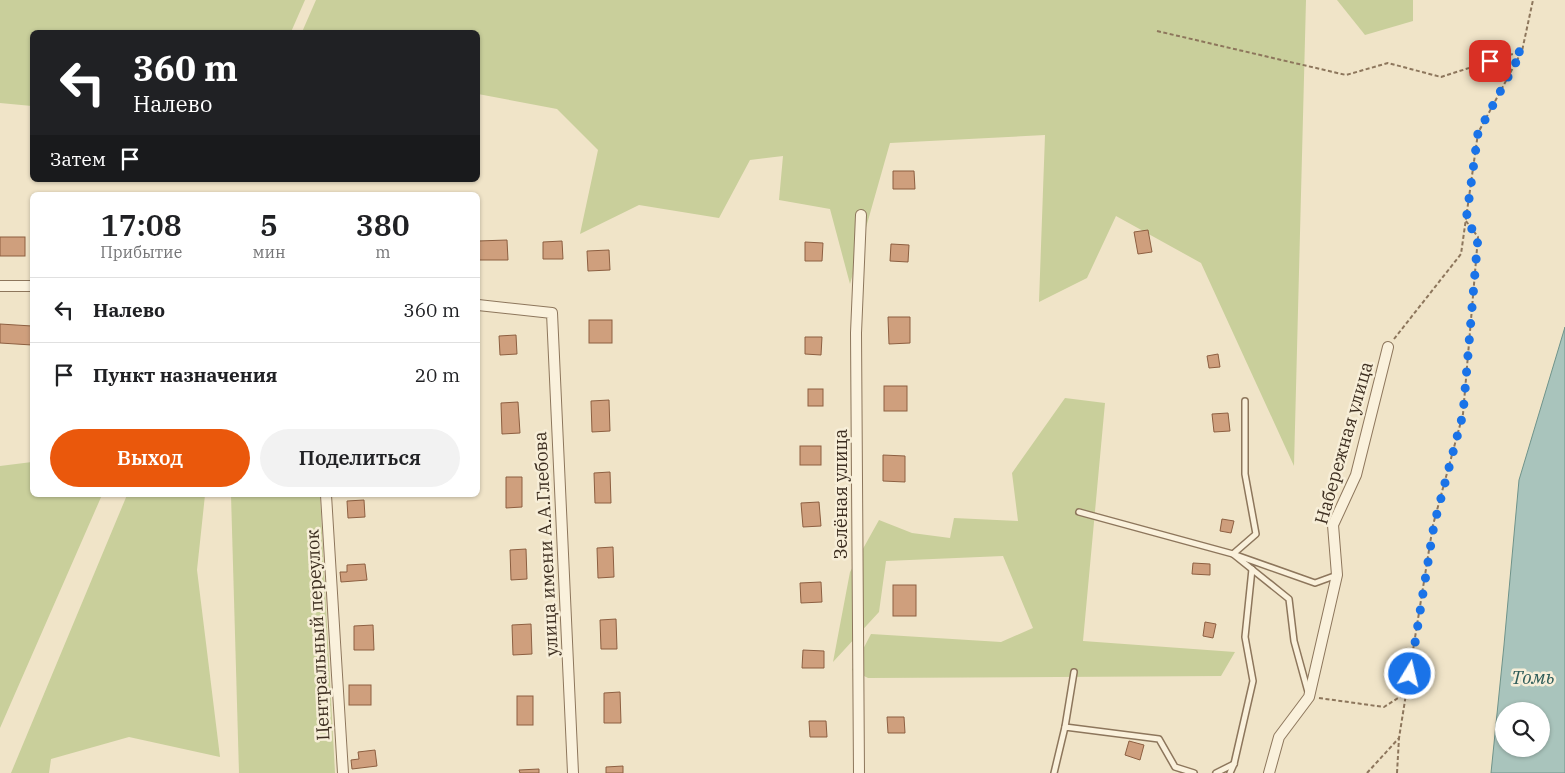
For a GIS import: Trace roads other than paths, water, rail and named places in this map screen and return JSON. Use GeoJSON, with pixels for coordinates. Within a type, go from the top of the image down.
{"type":"FeatureCollection","features":[{"type":"Feature","properties":{"kind":"street","name":"Зелёная улица"},"geometry":{"type":"LineString","coordinates":[[860,773],[856,333],[861,215]]}},
{"type":"Feature","properties":{"kind":"street"},"geometry":{"type":"LineString","coordinates":[[0,286],[30,286]]}},
{"type":"Feature","properties":{"kind":"street","name":"улица имени А.А.Глебова"},"geometry":{"type":"LineString","coordinates":[[480,305],[552,312],[573,773]]}},
{"type":"Feature","properties":{"kind":"street","name":"Набережная улица"},"geometry":{"type":"LineString","coordinates":[[1269,773],[1279,738],[1309,697],[1337,574],[1333,525],[1356,475],[1388,347]]}},
{"type":"Feature","properties":{"kind":"street","name":"Центральный переулок"},"geometry":{"type":"LineString","coordinates":[[326,497],[342,773]]}},
{"type":"Feature","properties":{"kind":"lane"},"geometry":{"type":"LineString","coordinates":[[1234,554],[1256,534],[1245,474],[1245,401]]}},
{"type":"Feature","properties":{"kind":"lane"},"geometry":{"type":"LineString","coordinates":[[1079,512],[1234,554],[1315,583],[1337,574]]}},
{"type":"Feature","properties":{"kind":"lane"},"geometry":{"type":"LineString","coordinates":[[1234,554],[1290,599],[1294,641],[1309,697]]}},
{"type":"Feature","properties":{"kind":"lane"},"geometry":{"type":"LineString","coordinates":[[1230,773],[1234,764],[1253,681],[1245,637],[1252,569]]}},
{"type":"Feature","properties":{"kind":"lane"},"geometry":{"type":"LineString","coordinates":[[1054,773],[1065,727],[1074,672]]}},
{"type":"Feature","properties":{"kind":"lane"},"geometry":{"type":"LineString","coordinates":[[1065,727],[1159,739],[1176,767],[1194,773]]}},
{"type":"Feature","properties":{"kind":"lane"},"geometry":{"type":"LineString","coordinates":[[1216,773],[1234,764]]}},
{"type":"Feature","properties":{"kind":"water","name":"Томь"},"geometry":{"type":"Polygon","coordinates":[[[1565,327],[1565,773],[1491,773],[1495,734],[1495,757],[1550,757],[1550,702],[1498,702],[1519,480],[1565,327]]]}}]}
